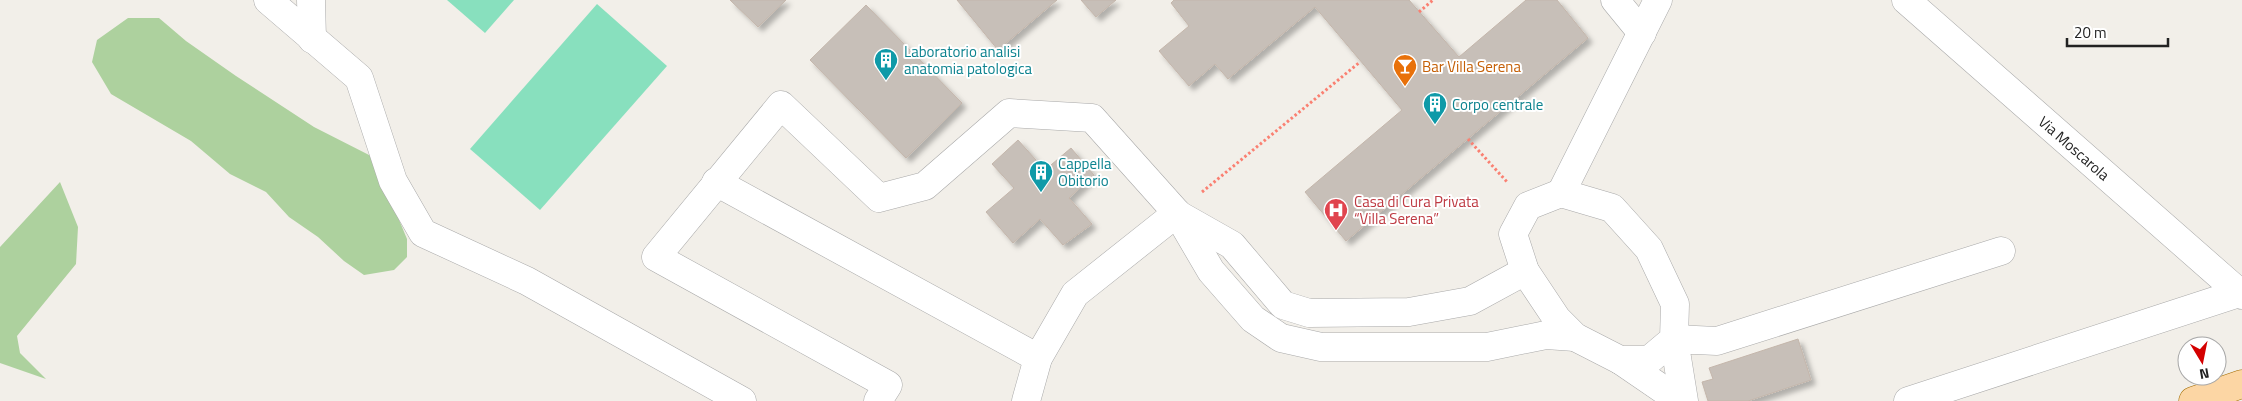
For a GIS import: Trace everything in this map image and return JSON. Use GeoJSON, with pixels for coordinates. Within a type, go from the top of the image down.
{"type":"FeatureCollection","features":[{"type":"Feature","properties":{"kind":"main road"},"geometry":{"type":"LineString","coordinates":[[2193,401],[2242,384]]}},
{"type":"Feature","properties":{"kind":"street"},"geometry":{"type":"LineString","coordinates":[[268,0],[359,78],[393,182],[423,233],[527,281],[742,401]]}},
{"type":"Feature","properties":{"kind":"street"},"geometry":{"type":"LineString","coordinates":[[311,0],[312,38]]}},
{"type":"Feature","properties":{"kind":"street"},"geometry":{"type":"LineString","coordinates":[[1615,0],[1642,33]]}},
{"type":"Feature","properties":{"kind":"street"},"geometry":{"type":"LineString","coordinates":[[1561,193],[1658,0]]}},
{"type":"Feature","properties":{"kind":"street","name":"Via Moscarola"},"geometry":{"type":"LineString","coordinates":[[1906,0],[2241,294]]}},
{"type":"Feature","properties":{"kind":"street"},"geometry":{"type":"LineString","coordinates":[[878,401],[888,384],[656,257],[781,105],[879,198],[925,186],[1009,112],[1092,118],[1177,213],[1211,271],[1253,319],[1281,338],[1321,347],[1487,347],[1546,335],[1575,337]]}},
{"type":"Feature","properties":{"kind":"street"},"geometry":{"type":"LineString","coordinates":[[716,182],[1038,358]]}},
{"type":"Feature","properties":{"kind":"street"},"geometry":{"type":"LineString","coordinates":[[1680,401],[1620,360],[1575,337],[1557,319],[1525,271],[1513,234],[1528,206],[1561,193],[1612,208],[1650,249],[1675,304],[1674,339],[1684,401]]}},
{"type":"Feature","properties":{"kind":"street"},"geometry":{"type":"LineString","coordinates":[[1177,213],[1232,245],[1283,305],[1309,312],[1409,312],[1470,301],[1525,271]]}},
{"type":"Feature","properties":{"kind":"street"},"geometry":{"type":"LineString","coordinates":[[1026,401],[1038,358],[1075,294],[1177,213]]}},
{"type":"Feature","properties":{"kind":"street"},"geometry":{"type":"LineString","coordinates":[[1620,360],[1650,360],[1674,339],[1717,341],[2001,251]]}},
{"type":"Feature","properties":{"kind":"street"},"geometry":{"type":"LineString","coordinates":[[1908,401],[2241,294]]}},
{"type":"Feature","properties":{"kind":"path"},"geometry":{"type":"LineString","coordinates":[[1419,12],[1433,0]]}},
{"type":"Feature","properties":{"kind":"path"},"geometry":{"type":"LineString","coordinates":[[1177,213],[1360,62]]}},
{"type":"Feature","properties":{"kind":"path"},"geometry":{"type":"LineString","coordinates":[[1468,139],[1528,206]]}},
{"type":"Feature","properties":{"kind":"green space"},"geometry":{"type":"Polygon","coordinates":[[[447,0],[514,0],[485,33],[447,0]]]}},
{"type":"Feature","properties":{"kind":"green space"},"geometry":{"type":"Polygon","coordinates":[[[597,4],[667,66],[540,210],[470,149],[597,4]]]}},
{"type":"Feature","properties":{"kind":"green space"},"geometry":{"type":"Polygon","coordinates":[[[128,18],[159,18],[186,41],[314,127],[373,157],[407,239],[407,257],[394,270],[364,275],[344,261],[318,237],[289,217],[266,192],[230,174],[191,141],[111,94],[92,62],[97,40],[128,18]]]}},
{"type":"Feature","properties":{"kind":"green space"},"geometry":{"type":"Polygon","coordinates":[[[60,182],[78,227],[76,264],[17,336],[20,353],[46,379],[0,363],[0,247],[60,182]]]}},
{"type":"Feature","properties":{"kind":"building"},"geometry":{"type":"Polygon","coordinates":[[[730,0],[786,0],[758,27],[730,0]]]}},
{"type":"Feature","properties":{"kind":"building"},"geometry":{"type":"Polygon","coordinates":[[[957,0],[1057,0],[998,50],[957,0]]]}},
{"type":"Feature","properties":{"kind":"building"},"geometry":{"type":"Polygon","coordinates":[[[1081,0],[1116,0],[1096,17],[1081,0]]]}},
{"type":"Feature","properties":{"kind":"building","name":"Corpo centrale"},"geometry":{"type":"Polygon","coordinates":[[[1174,0],[1409,0],[1459,57],[1526,0],[1557,0],[1588,38],[1346,241],[1305,192],[1402,110],[1315,7],[1228,79],[1215,64],[1189,86],[1159,51],[1189,26],[1171,3],[1174,0]]]}},
{"type":"Feature","properties":{"kind":"building","name":"Laboratorio analisi anatomia patologica"},"geometry":{"type":"Polygon","coordinates":[[[866,5],[962,103],[906,158],[810,60],[866,5]]]}},
{"type":"Feature","properties":{"kind":"building","name":"Cappella Obitorio"},"geometry":{"type":"Polygon","coordinates":[[[1018,140],[1045,170],[1071,148],[1094,175],[1069,198],[1092,224],[1063,245],[1040,219],[1013,243],[986,212],[1014,188],[992,164],[1018,140]]]}},
{"type":"Feature","properties":{"kind":"building"},"geometry":{"type":"Polygon","coordinates":[[[1798,339],[1811,380],[1748,401],[1708,401],[1702,382],[1713,379],[1709,368],[1798,339]]]}},
{"type":"Feature","properties":{"kind":"place","name":"Laboratorio analisi anatomia patologica"},"geometry":{"type":"Point","coordinates":[886,81]}},
{"type":"Feature","properties":{"kind":"place","name":"Bar Villa Serena"},"geometry":{"type":"Point","coordinates":[1405,87]}},
{"type":"Feature","properties":{"kind":"place","name":"Corpo centrale"},"geometry":{"type":"Point","coordinates":[1435,125]}},
{"type":"Feature","properties":{"kind":"place","name":"Cappella Obitorio"},"geometry":{"type":"Point","coordinates":[1041,193]}},
{"type":"Feature","properties":{"kind":"place","name":"Casa di Cura Privata “Villa Serena”"},"geometry":{"type":"Point","coordinates":[1336,231]}}]}
